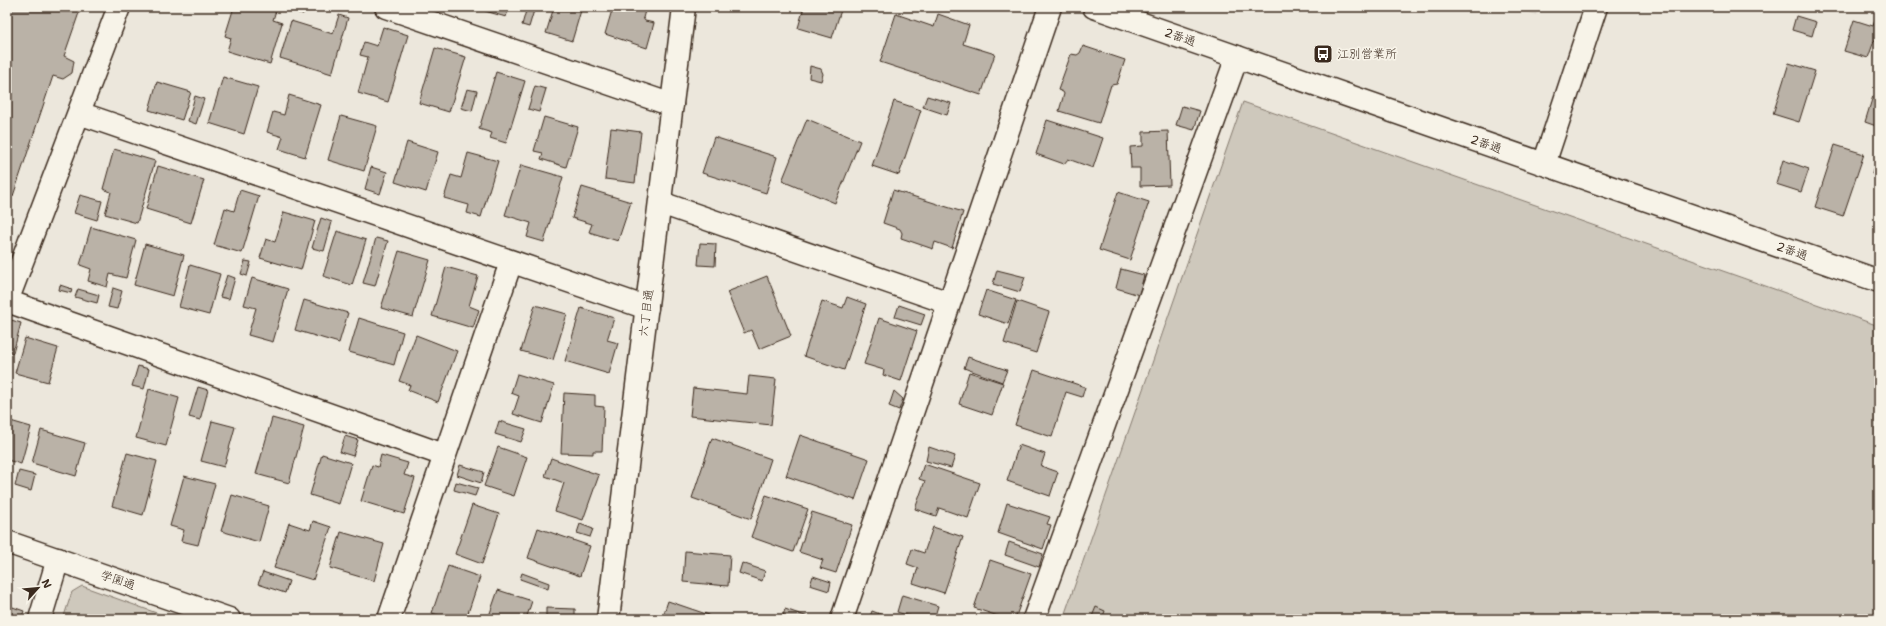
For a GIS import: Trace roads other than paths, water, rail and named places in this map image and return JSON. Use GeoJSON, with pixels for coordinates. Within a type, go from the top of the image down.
{"type":"FeatureCollection","features":[{"type":"Feature","properties":{"kind":"street"},"geometry":{"type":"LineString","coordinates":[[119,7],[7,301],[444,455]]}},
{"type":"Feature","properties":{"kind":"street"},"geometry":{"type":"LineString","coordinates":[[386,7],[672,105]]}},
{"type":"Feature","properties":{"kind":"street","name":"六丁目通"},"geometry":{"type":"LineString","coordinates":[[608,619],[661,202],[684,7]]}},
{"type":"Feature","properties":{"kind":"street"},"geometry":{"type":"LineString","coordinates":[[842,619],[1050,7]]}},
{"type":"Feature","properties":{"kind":"street","name":"2番通"},"geometry":{"type":"LineString","coordinates":[[1094,7],[1879,281]]}},
{"type":"Feature","properties":{"kind":"street"},"geometry":{"type":"LineString","coordinates":[[1544,164],[1596,7]]}},
{"type":"Feature","properties":{"kind":"street"},"geometry":{"type":"LineString","coordinates":[[1034,619],[1237,57]]}},
{"type":"Feature","properties":{"kind":"street"},"geometry":{"type":"LineString","coordinates":[[79,113],[647,308]]}},
{"type":"Feature","properties":{"kind":"street"},"geometry":{"type":"LineString","coordinates":[[661,202],[949,303]]}},
{"type":"Feature","properties":{"kind":"street"},"geometry":{"type":"LineString","coordinates":[[389,619],[511,262]]}},
{"type":"Feature","properties":{"kind":"street","name":"学園通"},"geometry":{"type":"LineString","coordinates":[[7,542],[229,619]]}},
{"type":"Feature","properties":{"kind":"street"},"geometry":{"type":"LineString","coordinates":[[40,619],[58,559]]}},
{"type":"Feature","properties":{"kind":"place","name":"江別営業所"},"geometry":{"type":"Point","coordinates":[1323,54]}}]}
